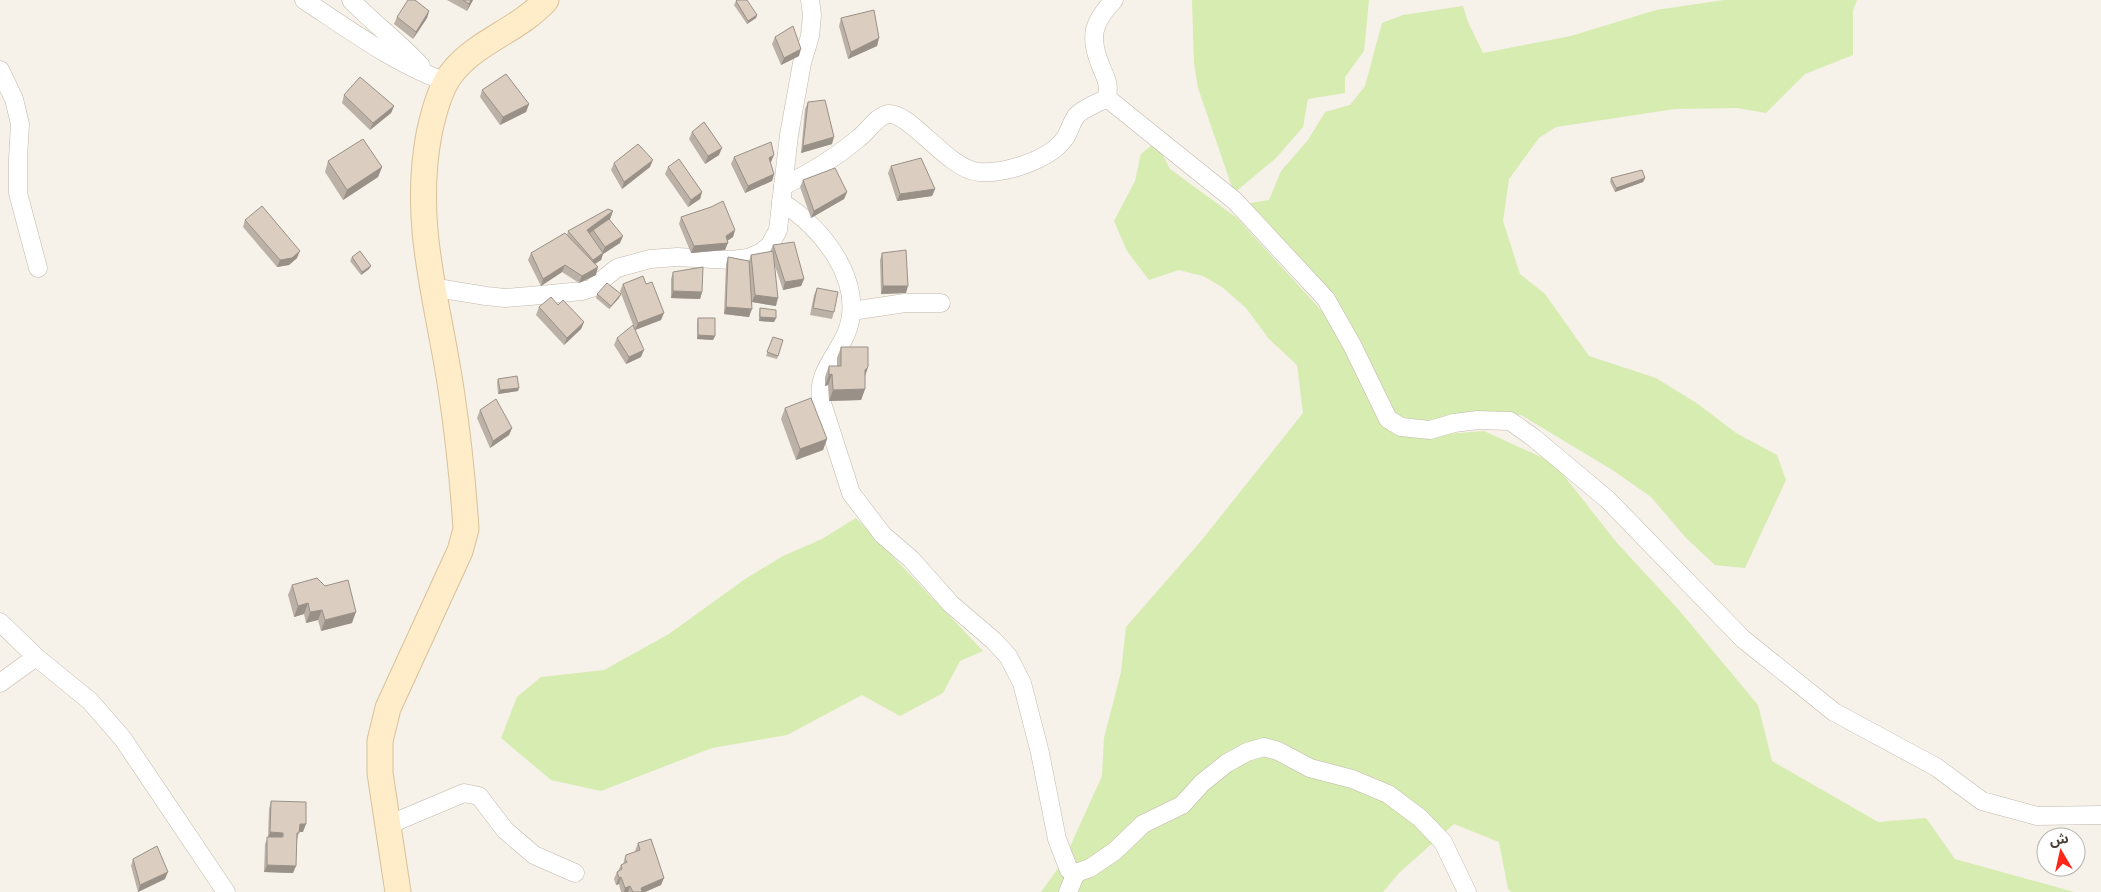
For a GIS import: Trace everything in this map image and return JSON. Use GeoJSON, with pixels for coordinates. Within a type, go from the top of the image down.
{"type":"FeatureCollection","features":[{"type":"Feature","properties":{"kind":"street"},"geometry":{"type":"LineString","coordinates":[[304,0],[371,43],[439,80]]}},
{"type":"Feature","properties":{"kind":"street"},"geometry":{"type":"LineString","coordinates":[[351,0],[366,16],[439,80]]}},
{"type":"Feature","properties":{"kind":"street"},"geometry":{"type":"LineString","coordinates":[[439,80],[450,75],[468,56],[536,11],[546,0]]}},
{"type":"Feature","properties":{"kind":"street"},"geometry":{"type":"LineString","coordinates":[[431,287],[506,298],[582,291],[592,288],[617,268],[650,258],[678,257],[731,260],[748,258],[762,252],[770,245],[778,230],[789,135],[802,63],[810,36],[812,15],[810,0]]}},
{"type":"Feature","properties":{"kind":"street"},"geometry":{"type":"LineString","coordinates":[[1107,98],[1108,80],[1095,46],[1094,32],[1103,11],[1114,0]]}},
{"type":"Feature","properties":{"kind":"street"},"geometry":{"type":"LineString","coordinates":[[0,70],[14,99],[20,124],[18,194],[38,268]]}},
{"type":"Feature","properties":{"kind":"street"},"geometry":{"type":"LineString","coordinates":[[393,889],[388,825],[379,755],[382,726],[388,708],[460,551],[466,528],[451,389],[431,287],[423,225],[424,160],[439,80]]}},
{"type":"Feature","properties":{"kind":"street"},"geometry":{"type":"LineString","coordinates":[[782,194],[834,159],[863,135],[878,118],[887,114],[894,114],[905,120],[936,148],[971,172],[984,172],[1015,167],[1036,160],[1056,148],[1066,138],[1072,121],[1079,113],[1107,98]]}},
{"type":"Feature","properties":{"kind":"street"},"geometry":{"type":"LineString","coordinates":[[1107,98],[1236,201],[1326,299],[1352,345],[1388,418],[1400,426],[1430,430],[1454,423],[1478,420],[1510,421],[1534,438],[1608,500],[1743,639],[1834,712],[1936,767],[1982,801],[2038,816],[2101,815]]}},
{"type":"Feature","properties":{"kind":"street"},"geometry":{"type":"LineString","coordinates":[[782,194],[817,229],[831,249],[850,288],[852,318],[837,352],[824,372],[819,388],[821,400],[851,493],[883,535],[911,560],[951,604],[994,640],[1008,656],[1022,683],[1040,753],[1057,839],[1069,870],[1076,873],[1090,868],[1115,852],[1143,824],[1182,806],[1202,783],[1227,763],[1247,752],[1264,747],[1278,751],[1310,768],[1352,779],[1388,794],[1420,818],[1443,842],[1467,892]]}},
{"type":"Feature","properties":{"kind":"street"},"geometry":{"type":"LineString","coordinates":[[852,311],[905,303],[940,303]]}},
{"type":"Feature","properties":{"kind":"street"},"geometry":{"type":"LineString","coordinates":[[0,622],[36,657],[90,701],[122,739],[226,892]]}},
{"type":"Feature","properties":{"kind":"street"},"geometry":{"type":"LineString","coordinates":[[0,683],[36,657]]}},
{"type":"Feature","properties":{"kind":"street"},"geometry":{"type":"LineString","coordinates":[[388,825],[464,793],[479,796],[505,830],[534,855],[574,873]]}},
{"type":"Feature","properties":{"kind":"street"},"geometry":{"type":"LineString","coordinates":[[1068,892],[1076,873]]}},
{"type":"Feature","properties":{"kind":"green space"},"geometry":{"type":"Polygon","coordinates":[[[1192,0],[1369,0],[1364,51],[1345,77],[1345,93],[1308,99],[1303,127],[1276,158],[1234,193],[1198,88],[1194,63],[1192,0]]]}},
{"type":"Feature","properties":{"kind":"green space"},"geometry":{"type":"Polygon","coordinates":[[[1724,0],[1857,0],[1853,10],[1853,55],[1805,74],[1766,113],[1737,108],[1675,109],[1556,127],[1539,138],[1509,179],[1503,221],[1520,274],[1545,294],[1589,356],[1656,378],[1698,404],[1736,433],[1777,455],[1786,480],[1745,568],[1715,565],[1686,538],[1651,497],[1614,471],[1521,415],[1478,412],[1418,423],[1393,418],[1355,348],[1245,204],[1269,200],[1281,171],[1308,140],[1325,112],[1350,105],[1365,86],[1382,23],[1403,15],[1463,6],[1468,22],[1483,53],[1571,36],[1656,10],[1724,0]]]}},
{"type":"Feature","properties":{"kind":"green space"},"geometry":{"type":"Polygon","coordinates":[[[1153,144],[1160,150],[1170,169],[1237,218],[1330,320],[1388,426],[1407,437],[1484,431],[1554,463],[1617,543],[1678,609],[1758,705],[1772,761],[1878,822],[1926,818],[1955,859],[2074,892],[1512,892],[1508,889],[1499,842],[1454,824],[1399,873],[1383,892],[1041,892],[1064,860],[1102,776],[1104,738],[1121,672],[1126,627],[1201,541],[1303,413],[1297,365],[1269,339],[1246,308],[1222,287],[1203,276],[1179,270],[1149,280],[1127,251],[1114,221],[1135,181],[1141,154],[1153,144]]]}},
{"type":"Feature","properties":{"kind":"green space"},"geometry":{"type":"Polygon","coordinates":[[[856,518],[983,651],[960,661],[943,693],[900,716],[862,695],[787,735],[712,748],[601,791],[551,780],[501,738],[517,697],[541,677],[604,670],[669,634],[745,579],[783,556],[822,539],[856,518]]]}},
{"type":"Feature","properties":{"kind":"building"},"geometry":{"type":"Polygon","coordinates":[[[408,0],[415,0],[429,11],[416,32],[397,17],[408,0]]]}},
{"type":"Feature","properties":{"kind":"building"},"geometry":{"type":"Polygon","coordinates":[[[463,0],[471,0],[469,4],[463,0]]]}},
{"type":"Feature","properties":{"kind":"building"},"geometry":{"type":"Polygon","coordinates":[[[737,0],[747,0],[757,15],[748,21],[737,0]]]}},
{"type":"Feature","properties":{"kind":"building"},"geometry":{"type":"Polygon","coordinates":[[[874,10],[879,38],[851,52],[841,18],[874,10]]]}},
{"type":"Feature","properties":{"kind":"building"},"geometry":{"type":"Polygon","coordinates":[[[793,26],[801,49],[784,58],[775,37],[793,26]]]}},
{"type":"Feature","properties":{"kind":"building"},"geometry":{"type":"Polygon","coordinates":[[[506,74],[529,104],[503,117],[482,90],[506,74]]]}},
{"type":"Feature","properties":{"kind":"building"},"geometry":{"type":"Polygon","coordinates":[[[360,77],[394,106],[373,123],[344,95],[360,77]]]}},
{"type":"Feature","properties":{"kind":"building"},"geometry":{"type":"Polygon","coordinates":[[[825,100],[834,137],[803,146],[808,102],[825,100]]]}},
{"type":"Feature","properties":{"kind":"building"},"geometry":{"type":"Polygon","coordinates":[[[704,122],[722,148],[708,156],[692,132],[704,122]]]}},
{"type":"Feature","properties":{"kind":"building"},"geometry":{"type":"Polygon","coordinates":[[[363,139],[382,167],[347,190],[328,161],[363,139]]]}},
{"type":"Feature","properties":{"kind":"building"},"geometry":{"type":"Polygon","coordinates":[[[771,142],[774,155],[769,158],[774,174],[748,186],[734,157],[771,142]]]}},
{"type":"Feature","properties":{"kind":"building"},"geometry":{"type":"Polygon","coordinates":[[[638,144],[653,160],[624,182],[614,163],[638,144]]]}},
{"type":"Feature","properties":{"kind":"building"},"geometry":{"type":"Polygon","coordinates":[[[921,158],[935,189],[900,194],[891,166],[921,158]]]}},
{"type":"Feature","properties":{"kind":"building"},"geometry":{"type":"Polygon","coordinates":[[[679,159],[702,192],[691,200],[668,167],[679,159]]]}},
{"type":"Feature","properties":{"kind":"building"},"geometry":{"type":"Polygon","coordinates":[[[835,168],[847,192],[814,211],[803,180],[835,168]]]}},
{"type":"Feature","properties":{"kind":"building"},"geometry":{"type":"Polygon","coordinates":[[[1642,170],[1645,178],[1616,188],[1611,178],[1642,170]]]}},
{"type":"Feature","properties":{"kind":"building"},"geometry":{"type":"Polygon","coordinates":[[[723,201],[735,230],[726,236],[728,243],[694,246],[681,217],[723,201]]]}},
{"type":"Feature","properties":{"kind":"building"},"geometry":{"type":"Polygon","coordinates":[[[262,206],[300,251],[292,258],[280,260],[245,220],[262,206]]]}},
{"type":"Feature","properties":{"kind":"building"},"geometry":{"type":"Polygon","coordinates":[[[608,209],[613,211],[587,230],[603,253],[593,260],[568,231],[608,209]]]}},
{"type":"Feature","properties":{"kind":"building"},"geometry":{"type":"Polygon","coordinates":[[[609,219],[623,236],[605,247],[593,230],[609,219]]]}},
{"type":"Feature","properties":{"kind":"building"},"geometry":{"type":"Polygon","coordinates":[[[565,233],[598,267],[582,276],[565,265],[543,279],[531,253],[565,233]]]}},
{"type":"Feature","properties":{"kind":"building"},"geometry":{"type":"Polygon","coordinates":[[[794,242],[804,279],[785,282],[773,245],[794,242]]]}},
{"type":"Feature","properties":{"kind":"building"},"geometry":{"type":"Polygon","coordinates":[[[906,250],[908,286],[883,286],[882,253],[906,250]]]}},
{"type":"Feature","properties":{"kind":"building"},"geometry":{"type":"Polygon","coordinates":[[[360,251],[371,266],[362,272],[352,257],[360,251]]]}},
{"type":"Feature","properties":{"kind":"building"},"geometry":{"type":"Polygon","coordinates":[[[773,251],[778,298],[755,295],[751,255],[773,251]]]}},
{"type":"Feature","properties":{"kind":"building"},"geometry":{"type":"Polygon","coordinates":[[[728,257],[749,261],[752,309],[726,307],[728,257]]]}},
{"type":"Feature","properties":{"kind":"building"},"geometry":{"type":"Polygon","coordinates":[[[703,267],[702,292],[673,291],[673,272],[703,267]]]}},
{"type":"Feature","properties":{"kind":"building"},"geometry":{"type":"Polygon","coordinates":[[[643,276],[646,284],[652,282],[664,313],[638,323],[623,284],[643,276]]]}},
{"type":"Feature","properties":{"kind":"building"},"geometry":{"type":"Polygon","coordinates":[[[607,283],[621,294],[611,306],[597,294],[607,283]]]}},
{"type":"Feature","properties":{"kind":"building"},"geometry":{"type":"Polygon","coordinates":[[[817,288],[838,292],[834,312],[813,308],[817,288]]]}},
{"type":"Feature","properties":{"kind":"building"},"geometry":{"type":"Polygon","coordinates":[[[551,297],[558,305],[563,300],[584,322],[567,338],[539,307],[551,297]]]}},
{"type":"Feature","properties":{"kind":"building"},"geometry":{"type":"Polygon","coordinates":[[[760,308],[776,310],[776,318],[760,317],[760,308]]]}},
{"type":"Feature","properties":{"kind":"building"},"geometry":{"type":"Polygon","coordinates":[[[698,318],[715,318],[715,336],[698,335],[698,318]]]}},
{"type":"Feature","properties":{"kind":"building"},"geometry":{"type":"Polygon","coordinates":[[[633,325],[644,350],[629,357],[617,338],[633,325]]]}},
{"type":"Feature","properties":{"kind":"building"},"geometry":{"type":"Polygon","coordinates":[[[773,337],[783,340],[778,356],[767,352],[773,337]]]}},
{"type":"Feature","properties":{"kind":"building"},"geometry":{"type":"Polygon","coordinates":[[[841,347],[868,347],[865,389],[833,390],[832,374],[829,375],[829,366],[841,366],[841,347]]]}},
{"type":"Feature","properties":{"kind":"building"},"geometry":{"type":"Polygon","coordinates":[[[517,376],[519,388],[500,390],[498,379],[517,376]]]}},
{"type":"Feature","properties":{"kind":"building"},"geometry":{"type":"Polygon","coordinates":[[[811,398],[827,439],[800,449],[785,408],[811,398]]]}},
{"type":"Feature","properties":{"kind":"building"},"geometry":{"type":"Polygon","coordinates":[[[496,399],[512,428],[493,441],[480,410],[496,399]]]}},
{"type":"Feature","properties":{"kind":"building"},"geometry":{"type":"Polygon","coordinates":[[[317,578],[325,586],[348,580],[356,612],[325,620],[322,610],[310,612],[308,603],[298,606],[292,585],[317,578]]]}},
{"type":"Feature","properties":{"kind":"building"},"geometry":{"type":"Polygon","coordinates":[[[271,801],[306,802],[306,824],[300,824],[299,833],[297,833],[296,866],[267,865],[267,837],[283,837],[283,833],[270,832],[271,801]]]}},
{"type":"Feature","properties":{"kind":"building"},"geometry":{"type":"Polygon","coordinates":[[[651,839],[664,878],[641,888],[642,892],[633,892],[630,886],[625,888],[617,872],[622,869],[621,865],[627,862],[625,859],[626,855],[640,850],[638,843],[651,839]]]}},
{"type":"Feature","properties":{"kind":"building"},"geometry":{"type":"Polygon","coordinates":[[[157,846],[168,872],[140,885],[133,859],[157,846]]]}}]}
